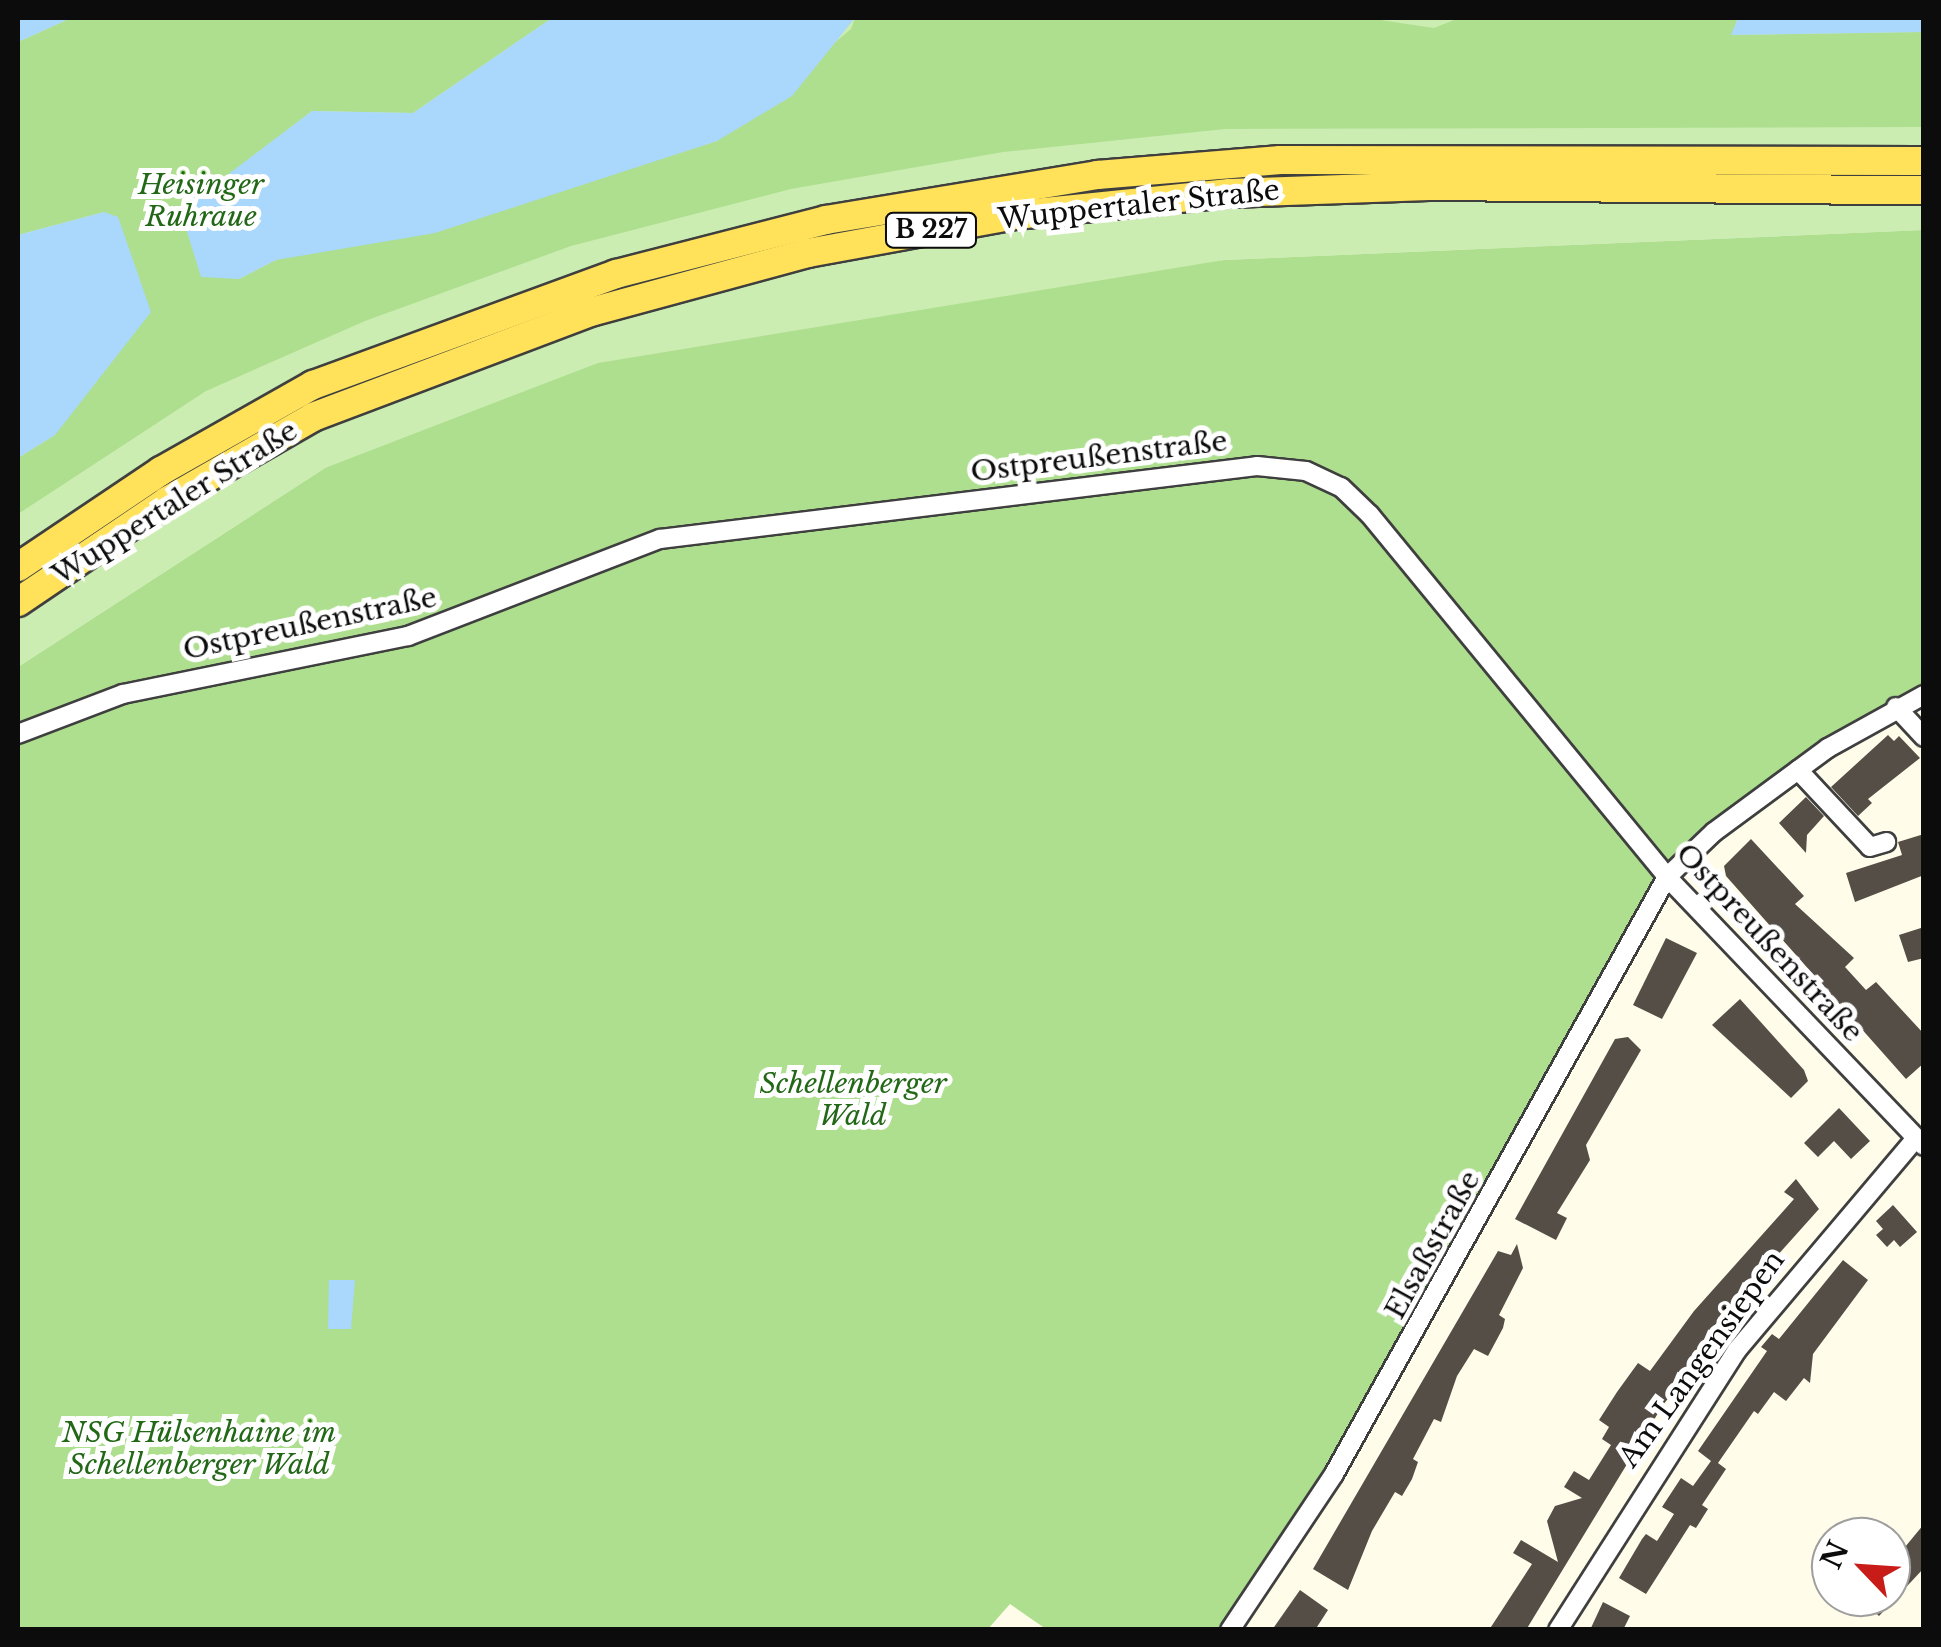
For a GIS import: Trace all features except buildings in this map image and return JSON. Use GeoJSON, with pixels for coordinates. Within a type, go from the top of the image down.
{"type":"FeatureCollection","features":[{"type":"Feature","properties":{"kind":"main road","name":"Wuppertaler Straße"},"geometry":{"type":"LineString","coordinates":[[18,567],[161,471],[313,385],[616,274],[826,220],[1098,175],[1280,160],[1924,161]]}},
{"type":"Feature","properties":{"kind":"main road","name":"Wuppertaler Straße"},"geometry":{"type":"LineString","coordinates":[[18,602],[238,458],[347,402],[594,311],[808,253],[1016,214],[1230,193],[1429,186],[1924,190]]}},
{"type":"Feature","properties":{"kind":"street","name":"Ostpreußenstraße"},"geometry":{"type":"LineString","coordinates":[[18,734],[123,694],[408,636],[660,539],[1288,467],[1341,487],[1370,515],[1667,877],[1921,1142]]}},
{"type":"Feature","properties":{"kind":"street","name":"Elsaßstraße"},"geometry":{"type":"LineString","coordinates":[[1230,1630],[1334,1474],[1667,877],[1692,850],[1798,770],[1896,706],[1924,694]]}},
{"type":"Feature","properties":{"kind":"street"},"geometry":{"type":"LineString","coordinates":[[1896,706],[1924,737]]}},
{"type":"Feature","properties":{"kind":"street"},"geometry":{"type":"LineString","coordinates":[[1798,770],[1870,848],[1886,842]]}},
{"type":"Feature","properties":{"kind":"street","name":"Am Langensiepen"},"geometry":{"type":"LineString","coordinates":[[1558,1630],[1736,1350],[1921,1142]]}},
{"type":"Feature","properties":{"kind":"green space"},"geometry":{"type":"Polygon","coordinates":[[[18,18],[1923,18],[1923,230],[1224,260],[325,468],[18,667],[18,18]]]}},
{"type":"Feature","properties":{"kind":"green space","name":"Heisinger Ruhraue"},"geometry":{"type":"Polygon","coordinates":[[[71,18],[552,18],[413,113],[312,111],[222,180],[189,188],[239,279],[276,260],[576,185],[717,141],[851,29],[855,18],[1367,18],[1434,28],[1459,18],[1738,18],[1732,35],[1923,32],[1924,127],[1225,129],[1003,152],[791,189],[571,246],[365,321],[206,391],[18,514],[18,458],[55,435],[104,212],[18,235],[18,42],[71,18]]]}},
{"type":"Feature","properties":{"kind":"green space","name":"Schellenberger Wald"},"geometry":{"type":"Polygon","coordinates":[[[1923,230],[1923,692],[1689,849],[1331,1472],[1225,1629],[1046,1629],[1010,1604],[987,1630],[18,1630],[18,667],[325,468],[598,363],[1224,260],[1923,230]]]}},
{"type":"Feature","properties":{"kind":"water"},"geometry":{"type":"Polygon","coordinates":[[[18,18],[71,18],[18,42],[18,18]]]}},
{"type":"Feature","properties":{"kind":"water"},"geometry":{"type":"Polygon","coordinates":[[[552,18],[855,18],[792,96],[717,141],[435,233],[276,260],[239,279],[201,277],[184,222],[189,188],[222,179],[312,111],[413,113],[552,18]]]}},
{"type":"Feature","properties":{"kind":"water"},"geometry":{"type":"Polygon","coordinates":[[[1738,18],[1923,18],[1923,32],[1731,35],[1738,18]]]}},
{"type":"Feature","properties":{"kind":"water"},"geometry":{"type":"Polygon","coordinates":[[[104,212],[118,217],[151,312],[55,435],[18,458],[18,235],[104,212]]]}},
{"type":"Feature","properties":{"kind":"water"},"geometry":{"type":"Polygon","coordinates":[[[329,1280],[355,1280],[351,1329],[328,1329],[329,1280]]]}},
{"type":"Feature","properties":{"kind":"park label","name":"NSG Hülsenhaine im Schellenberger Wald"},"geometry":{"type":"Point","coordinates":[199,1449]}}]}
